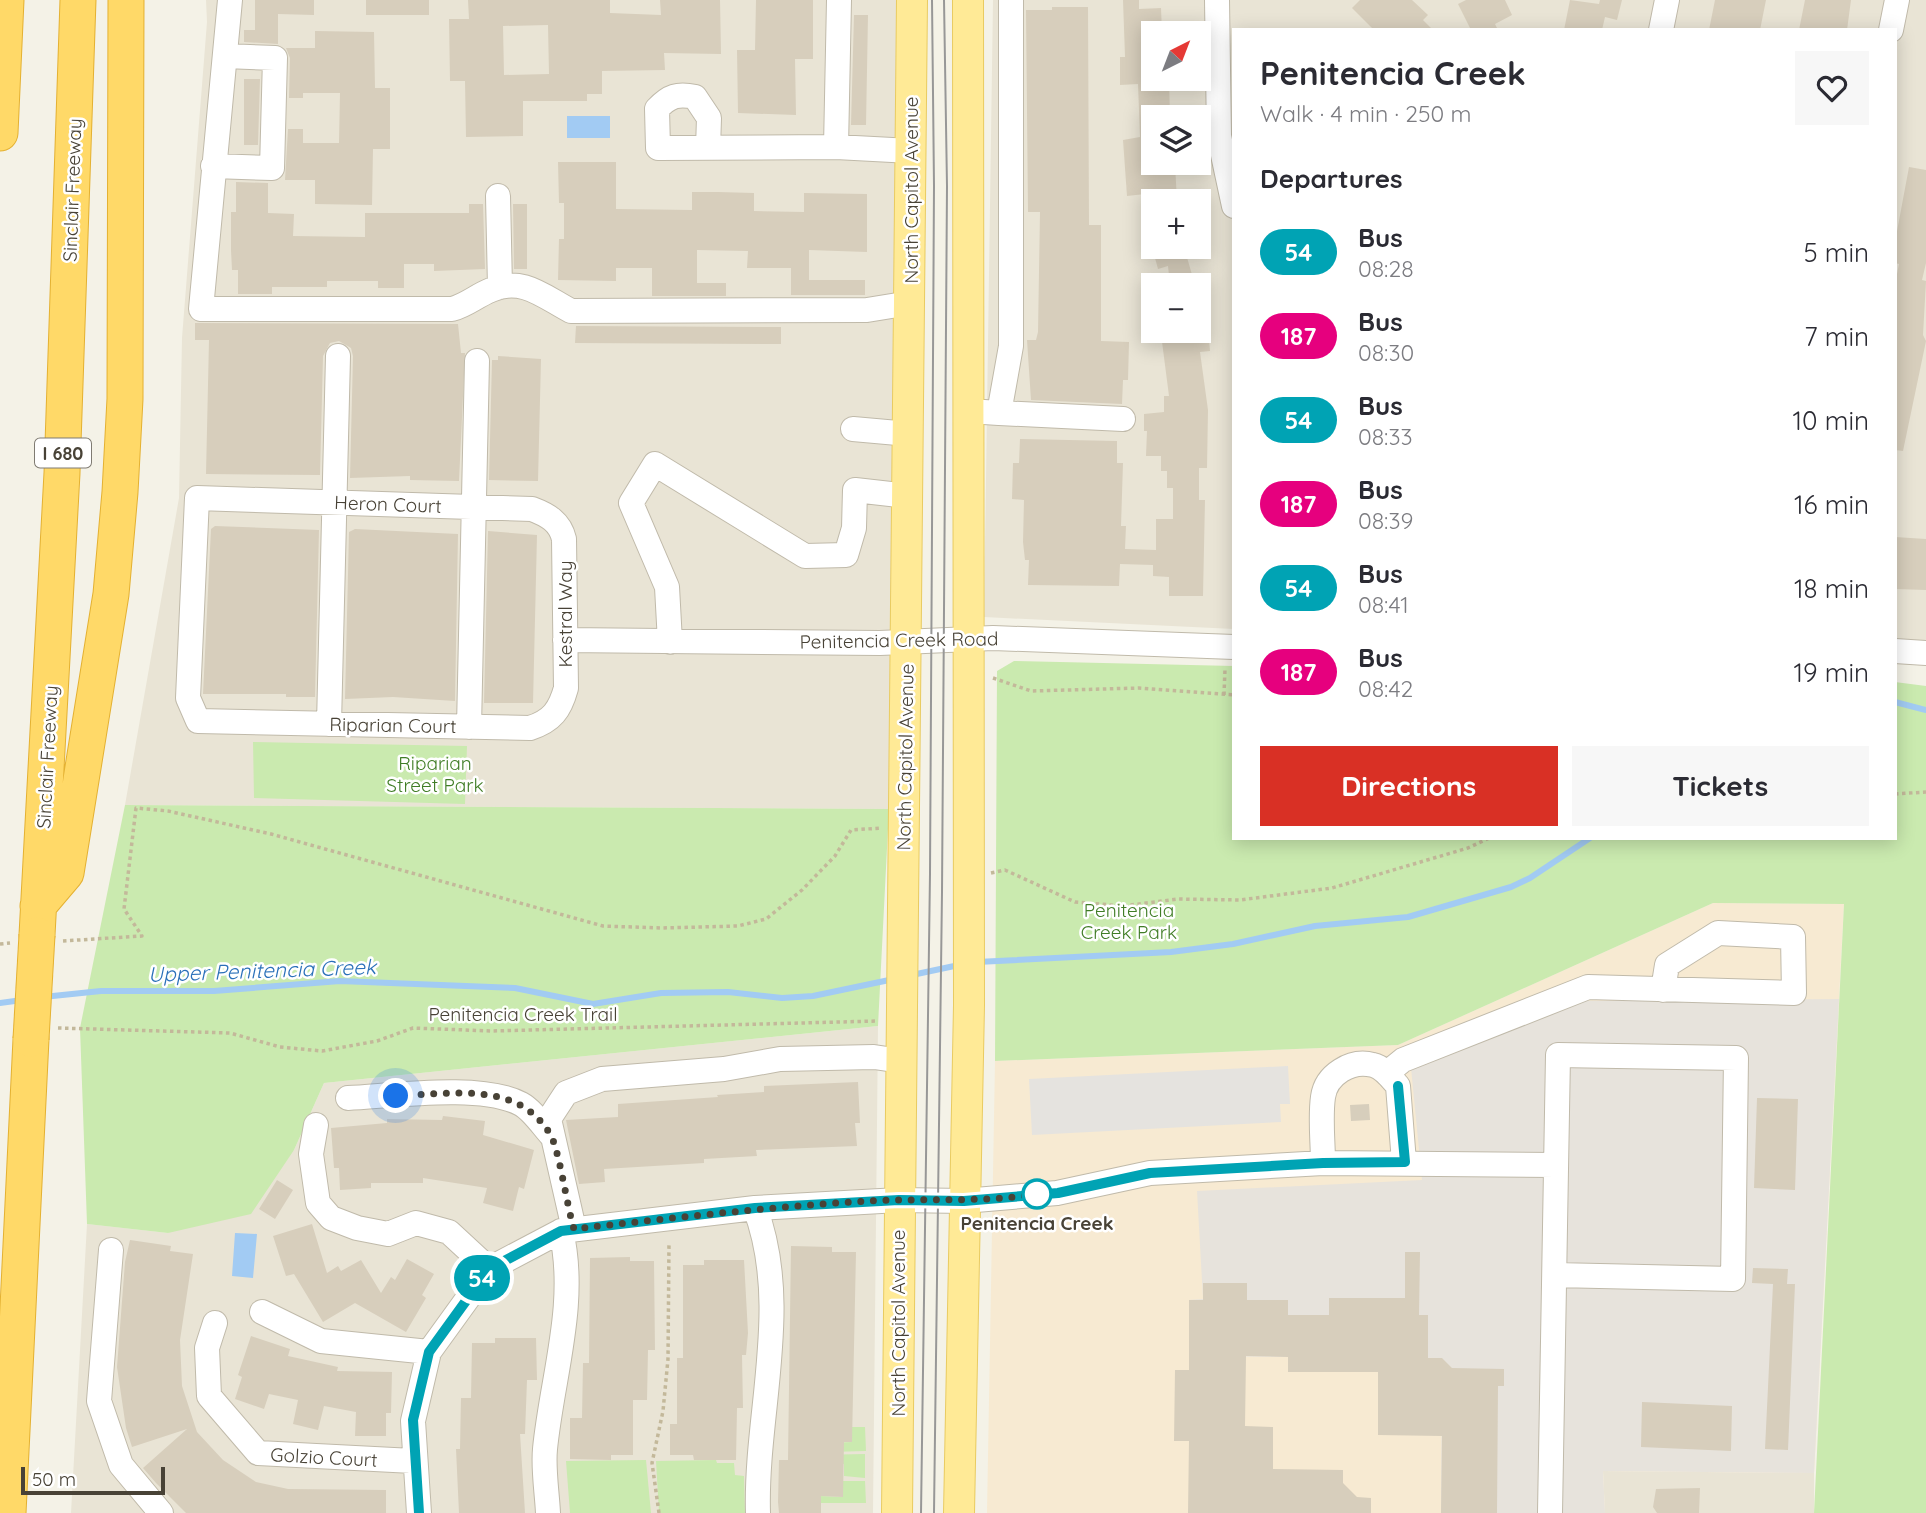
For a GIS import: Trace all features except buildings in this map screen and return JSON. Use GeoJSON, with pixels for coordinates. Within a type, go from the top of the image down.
{"type":"FeatureCollection","features":[{"type":"Feature","properties":{"kind":"highway"},"geometry":{"type":"LineString","coordinates":[[0,133],[6,0]]}},
{"type":"Feature","properties":{"kind":"highway","name":"Sinclair Freeway"},"geometry":{"type":"LineString","coordinates":[[8,1513],[42,1034],[35,932],[62,473],[78,0]]}},
{"type":"Feature","properties":{"kind":"highway"},"geometry":{"type":"LineString","coordinates":[[35,932],[66,873],[111,594],[125,399],[126,0]]}},
{"type":"Feature","properties":{"kind":"highway"},"geometry":{"type":"LineString","coordinates":[[126,187],[149,0]]}},
{"type":"Feature","properties":{"kind":"main road","name":"North Capitol Avenue"},"geometry":{"type":"LineString","coordinates":[[897,1513],[901,1061],[893,1012],[903,875],[912,0]]}},
{"type":"Feature","properties":{"kind":"main road"},"geometry":{"type":"LineString","coordinates":[[960,1513],[969,1005],[979,878],[968,639],[968,0]]}},
{"type":"Feature","properties":{"kind":"street"},"geometry":{"type":"LineString","coordinates":[[230,0],[201,309],[452,309],[470,304],[489,290],[513,285],[535,288],[571,311],[867,310],[910,303]]}},
{"type":"Feature","properties":{"kind":"street"},"geometry":{"type":"LineString","coordinates":[[836,147],[839,0]]}},
{"type":"Feature","properties":{"kind":"street"},"geometry":{"type":"LineString","coordinates":[[999,413],[1010,346],[1012,0]]}},
{"type":"Feature","properties":{"kind":"street"},"geometry":{"type":"LineString","coordinates":[[1217,0],[1219,136],[1231,180]]}},
{"type":"Feature","properties":{"kind":"street"},"geometry":{"type":"LineString","coordinates":[[1661,28],[1667,0]]}},
{"type":"Feature","properties":{"kind":"street"},"geometry":{"type":"LineString","coordinates":[[1892,28],[1897,0]]}},
{"type":"Feature","properties":{"kind":"street"},"geometry":{"type":"LineString","coordinates":[[213,166],[272,168],[275,58],[225,56]]}},
{"type":"Feature","properties":{"kind":"street"},"geometry":{"type":"LineString","coordinates":[[708,148],[836,147],[911,151]]}},
{"type":"Feature","properties":{"kind":"street"},"geometry":{"type":"LineString","coordinates":[[498,195],[500,287]]}},
{"type":"Feature","properties":{"kind":"street"},"geometry":{"type":"LineString","coordinates":[[328,724],[338,356]]}},
{"type":"Feature","properties":{"kind":"street"},"geometry":{"type":"LineString","coordinates":[[469,727],[477,361]]}},
{"type":"Feature","properties":{"kind":"street"},"geometry":{"type":"LineString","coordinates":[[969,411],[1123,419]]}},
{"type":"Feature","properties":{"kind":"street"},"geometry":{"type":"LineString","coordinates":[[853,429],[909,434]]}},
{"type":"Feature","properties":{"kind":"street"},"geometry":{"type":"LineString","coordinates":[[670,642],[667,587],[631,503],[655,464],[804,556],[846,555],[854,528],[855,490],[908,496]]}},
{"type":"Feature","properties":{"kind":"street","name":"Heron Court"},"geometry":{"type":"LineString","coordinates":[[198,721],[188,698],[197,498],[532,509],[556,523],[564,539]]}},
{"type":"Feature","properties":{"kind":"street","name":"Kestral Way"},"geometry":{"type":"LineString","coordinates":[[564,539],[566,688]]}},
{"type":"Feature","properties":{"kind":"street","name":"Penitencia Creek Road"},"geometry":{"type":"LineString","coordinates":[[565,640],[1094,640],[1229,658]]}},
{"type":"Feature","properties":{"kind":"street"},"geometry":{"type":"LineString","coordinates":[[1897,650],[1926,653]]}},
{"type":"Feature","properties":{"kind":"street","name":"Riparian Court"},"geometry":{"type":"LineString","coordinates":[[198,721],[530,728],[543,724],[561,706],[566,688]]}},
{"type":"Feature","properties":{"kind":"street"},"geometry":{"type":"LineString","coordinates":[[1387,1073],[1403,1060],[1588,987],[1794,993],[1793,937],[1718,933],[1667,965],[1663,989]]}},
{"type":"Feature","properties":{"kind":"street"},"geometry":{"type":"LineString","coordinates":[[1550,1513],[1558,1055],[1736,1058],[1732,1279],[1555,1275]]}},
{"type":"Feature","properties":{"kind":"street"},"geometry":{"type":"LineString","coordinates":[[548,1513],[544,1451],[563,1334],[567,1230],[549,1119],[566,1093],[602,1079],[724,1069],[780,1059],[874,1057],[901,1061]]}},
{"type":"Feature","properties":{"kind":"street"},"geometry":{"type":"LineString","coordinates":[[1323,1163],[1323,1097],[1327,1083],[1345,1068],[1359,1063],[1375,1065],[1387,1073],[1398,1086],[1405,1162]]}},
{"type":"Feature","properties":{"kind":"street"},"geometry":{"type":"LineString","coordinates":[[348,1098],[468,1093],[499,1096],[523,1104],[551,1135]]}},
{"type":"Feature","properties":{"kind":"street"},"geometry":{"type":"LineString","coordinates":[[316,1125],[312,1154],[318,1203],[331,1218],[357,1228],[388,1234],[416,1223],[449,1232],[489,1269]]}},
{"type":"Feature","properties":{"kind":"street"},"geometry":{"type":"LineString","coordinates":[[419,1513],[413,1461],[413,1420],[429,1352],[489,1269],[567,1230],[755,1208],[899,1200],[964,1201],[1058,1193],[1150,1173],[1323,1163],[1556,1165]]}},
{"type":"Feature","properties":{"kind":"street"},"geometry":{"type":"LineString","coordinates":[[755,1208],[765,1247],[772,1326],[757,1475],[758,1513]]}},
{"type":"Feature","properties":{"kind":"street"},"geometry":{"type":"LineString","coordinates":[[111,1250],[99,1401],[121,1465],[161,1513]]}},
{"type":"Feature","properties":{"kind":"street"},"geometry":{"type":"LineString","coordinates":[[262,1312],[321,1341],[429,1352]]}},
{"type":"Feature","properties":{"kind":"street","name":"Golzio Court"},"geometry":{"type":"LineString","coordinates":[[215,1323],[207,1348],[209,1396],[258,1453],[413,1461]]}},
{"type":"Feature","properties":{"kind":"path"},"geometry":{"type":"LineString","coordinates":[[1224,695],[1229,658]]}},
{"type":"Feature","properties":{"kind":"path"},"geometry":{"type":"LineString","coordinates":[[991,677],[1031,691],[1139,688],[1232,695]]}},
{"type":"Feature","properties":{"kind":"path"},"geometry":{"type":"LineString","coordinates":[[1897,794],[1926,792]]}},
{"type":"Feature","properties":{"kind":"path"},"geometry":{"type":"LineString","coordinates":[[0,944],[35,932],[142,936],[124,909],[136,808],[168,811],[271,834],[603,926],[662,928],[738,926],[766,919],[802,890],[835,856],[851,830],[884,828]]}},
{"type":"Feature","properties":{"kind":"path"},"geometry":{"type":"LineString","coordinates":[[979,878],[1005,870],[1075,902],[1123,906],[1178,899],[1240,900],[1342,885],[1468,848],[1485,840]]}},
{"type":"Feature","properties":{"kind":"path","name":"Penitencia Creek Trail"},"geometry":{"type":"LineString","coordinates":[[42,1034],[230,1033],[280,1047],[322,1051],[377,1041],[413,1028],[492,1031],[893,1012]]}},
{"type":"Feature","properties":{"kind":"path"},"geometry":{"type":"LineString","coordinates":[[659,1513],[652,1463],[663,1411],[668,1359],[669,1242]]}},
{"type":"Feature","properties":{"kind":"shaded area"},"geometry":{"type":"Polygon","coordinates":[[[206,0],[898,0],[897,631],[889,809],[125,805],[179,498],[182,338],[207,22],[206,0]]]}},
{"type":"Feature","properties":{"kind":"shaded area"},"geometry":{"type":"Polygon","coordinates":[[[993,0],[1926,0],[1926,662],[1897,661],[1897,28],[1232,28],[1232,629],[984,617],[993,0]]]}},
{"type":"Feature","properties":{"kind":"shaded area"},"geometry":{"type":"Polygon","coordinates":[[[1713,903],[1844,904],[1814,1473],[1603,1471],[1605,1513],[987,1513],[995,1061],[1398,1045],[1713,903]]]}},
{"type":"Feature","properties":{"kind":"shaded area"},"geometry":{"type":"Polygon","coordinates":[[[1839,999],[1814,1473],[1603,1471],[1605,1513],[1441,1513],[1442,1358],[1189,1356],[1189,1300],[1203,1299],[1197,1191],[1422,1180],[1411,1068],[1578,1001],[1839,999]]]}},
{"type":"Feature","properties":{"kind":"shaded area"},"geometry":{"type":"Polygon","coordinates":[[[878,1026],[873,1513],[71,1513],[87,1224],[168,1233],[294,1150],[324,1083],[878,1026]]]}},
{"type":"Feature","properties":{"kind":"shaded area"},"geometry":{"type":"Polygon","coordinates":[[[1288,1066],[1290,1104],[1280,1104],[1281,1122],[1032,1135],[1029,1079],[1288,1066]]]}},
{"type":"Feature","properties":{"kind":"shaded area"},"geometry":{"type":"Polygon","coordinates":[[[1603,1471],[1814,1473],[1814,1513],[1605,1513],[1603,1471]]]}},
{"type":"Feature","properties":{"kind":"green space","name":"Penitencia Creek Park"},"geometry":{"type":"Polygon","coordinates":[[[1014,661],[1232,666],[1232,840],[1897,840],[1897,682],[1926,686],[1926,1513],[1814,1513],[1844,904],[1713,903],[1398,1045],[995,1061],[997,671],[1014,661]]]}},
{"type":"Feature","properties":{"kind":"green space","name":"Riparian Street Park"},"geometry":{"type":"Polygon","coordinates":[[[253,742],[467,746],[465,804],[254,798],[253,742]]]}},
{"type":"Feature","properties":{"kind":"green space"},"geometry":{"type":"Polygon","coordinates":[[[125,805],[889,809],[878,1026],[324,1083],[294,1150],[251,1214],[168,1233],[87,1224],[80,1028],[125,805]]]}},
{"type":"Feature","properties":{"kind":"green space"},"geometry":{"type":"Polygon","coordinates":[[[852,1427],[865,1427],[866,1451],[830,1452],[829,1443],[852,1442],[852,1427]]]}},
{"type":"Feature","properties":{"kind":"green space"},"geometry":{"type":"Polygon","coordinates":[[[865,1454],[865,1478],[844,1476],[844,1464],[821,1466],[816,1455],[865,1454]]]}},
{"type":"Feature","properties":{"kind":"green space"},"geometry":{"type":"Polygon","coordinates":[[[646,1460],[651,1513],[570,1513],[566,1461],[646,1460]]]}},
{"type":"Feature","properties":{"kind":"green space"},"geometry":{"type":"Polygon","coordinates":[[[716,1460],[717,1463],[734,1463],[735,1475],[744,1476],[745,1513],[659,1513],[656,1461],[716,1460]]]}},
{"type":"Feature","properties":{"kind":"green space"},"geometry":{"type":"Polygon","coordinates":[[[843,1481],[865,1481],[866,1503],[820,1503],[820,1496],[843,1497],[843,1481]]]}},
{"type":"Feature","properties":{"kind":"water"},"geometry":{"type":"Polygon","coordinates":[[[567,116],[610,116],[610,138],[567,138],[567,116]]]}},
{"type":"Feature","properties":{"kind":"water"},"geometry":{"type":"Polygon","coordinates":[[[235,1233],[257,1234],[253,1278],[232,1276],[235,1233]]]}},
{"type":"Feature","properties":{"kind":"waterway","name":"Upper Penitencia Creek"},"geometry":{"type":"LineString","coordinates":[[1897,703],[1926,710]]}},
{"type":"Feature","properties":{"kind":"waterway","name":"Upper Penitencia Creek"},"geometry":{"type":"LineString","coordinates":[[977,962],[1171,952],[1233,944],[1315,926],[1408,917],[1511,887],[1530,878],[1587,840]]}},
{"type":"Feature","properties":{"kind":"waterway","name":"Upper Penitencia Creek"},"geometry":{"type":"LineString","coordinates":[[912,975],[959,965]]}},
{"type":"Feature","properties":{"kind":"waterway","name":"Upper Penitencia Creek"},"geometry":{"type":"LineString","coordinates":[[43,997],[101,991],[214,991],[340,981],[515,988],[593,1004],[661,993],[728,992],[782,998],[813,996],[894,979]]}},
{"type":"Feature","properties":{"kind":"waterway","name":"Upper Penitencia Creek"},"geometry":{"type":"LineString","coordinates":[[0,1003],[22,1000]]}},
{"type":"Feature","properties":{"kind":"tram line"},"geometry":{"type":"LineString","coordinates":[[921,1513],[930,874],[934,186],[932,0]]}},
{"type":"Feature","properties":{"kind":"tram line"},"geometry":{"type":"LineString","coordinates":[[934,1513],[947,186],[944,0]]}},
{"type":"Feature","properties":{"kind":"bus line","name":"54"},"geometry":{"type":"LineString","coordinates":[[419,1513],[413,1461],[413,1420],[429,1352],[489,1269],[561,1231],[755,1208],[899,1200],[964,1201],[1058,1193],[1150,1173],[1323,1163],[1405,1162],[1398,1086]]}},
{"type":"Feature","properties":{"kind":"place","name":"Penitencia Creek"},"geometry":{"type":"Point","coordinates":[1037,1194]}},
{"type":"Feature","properties":{"kind":"route"},"geometry":{"type":"LineString","coordinates":[[396,1096],[468,1093],[499,1096],[523,1104],[551,1135],[574,1229],[755,1208],[899,1200],[964,1201],[1037,1194]]}}]}
